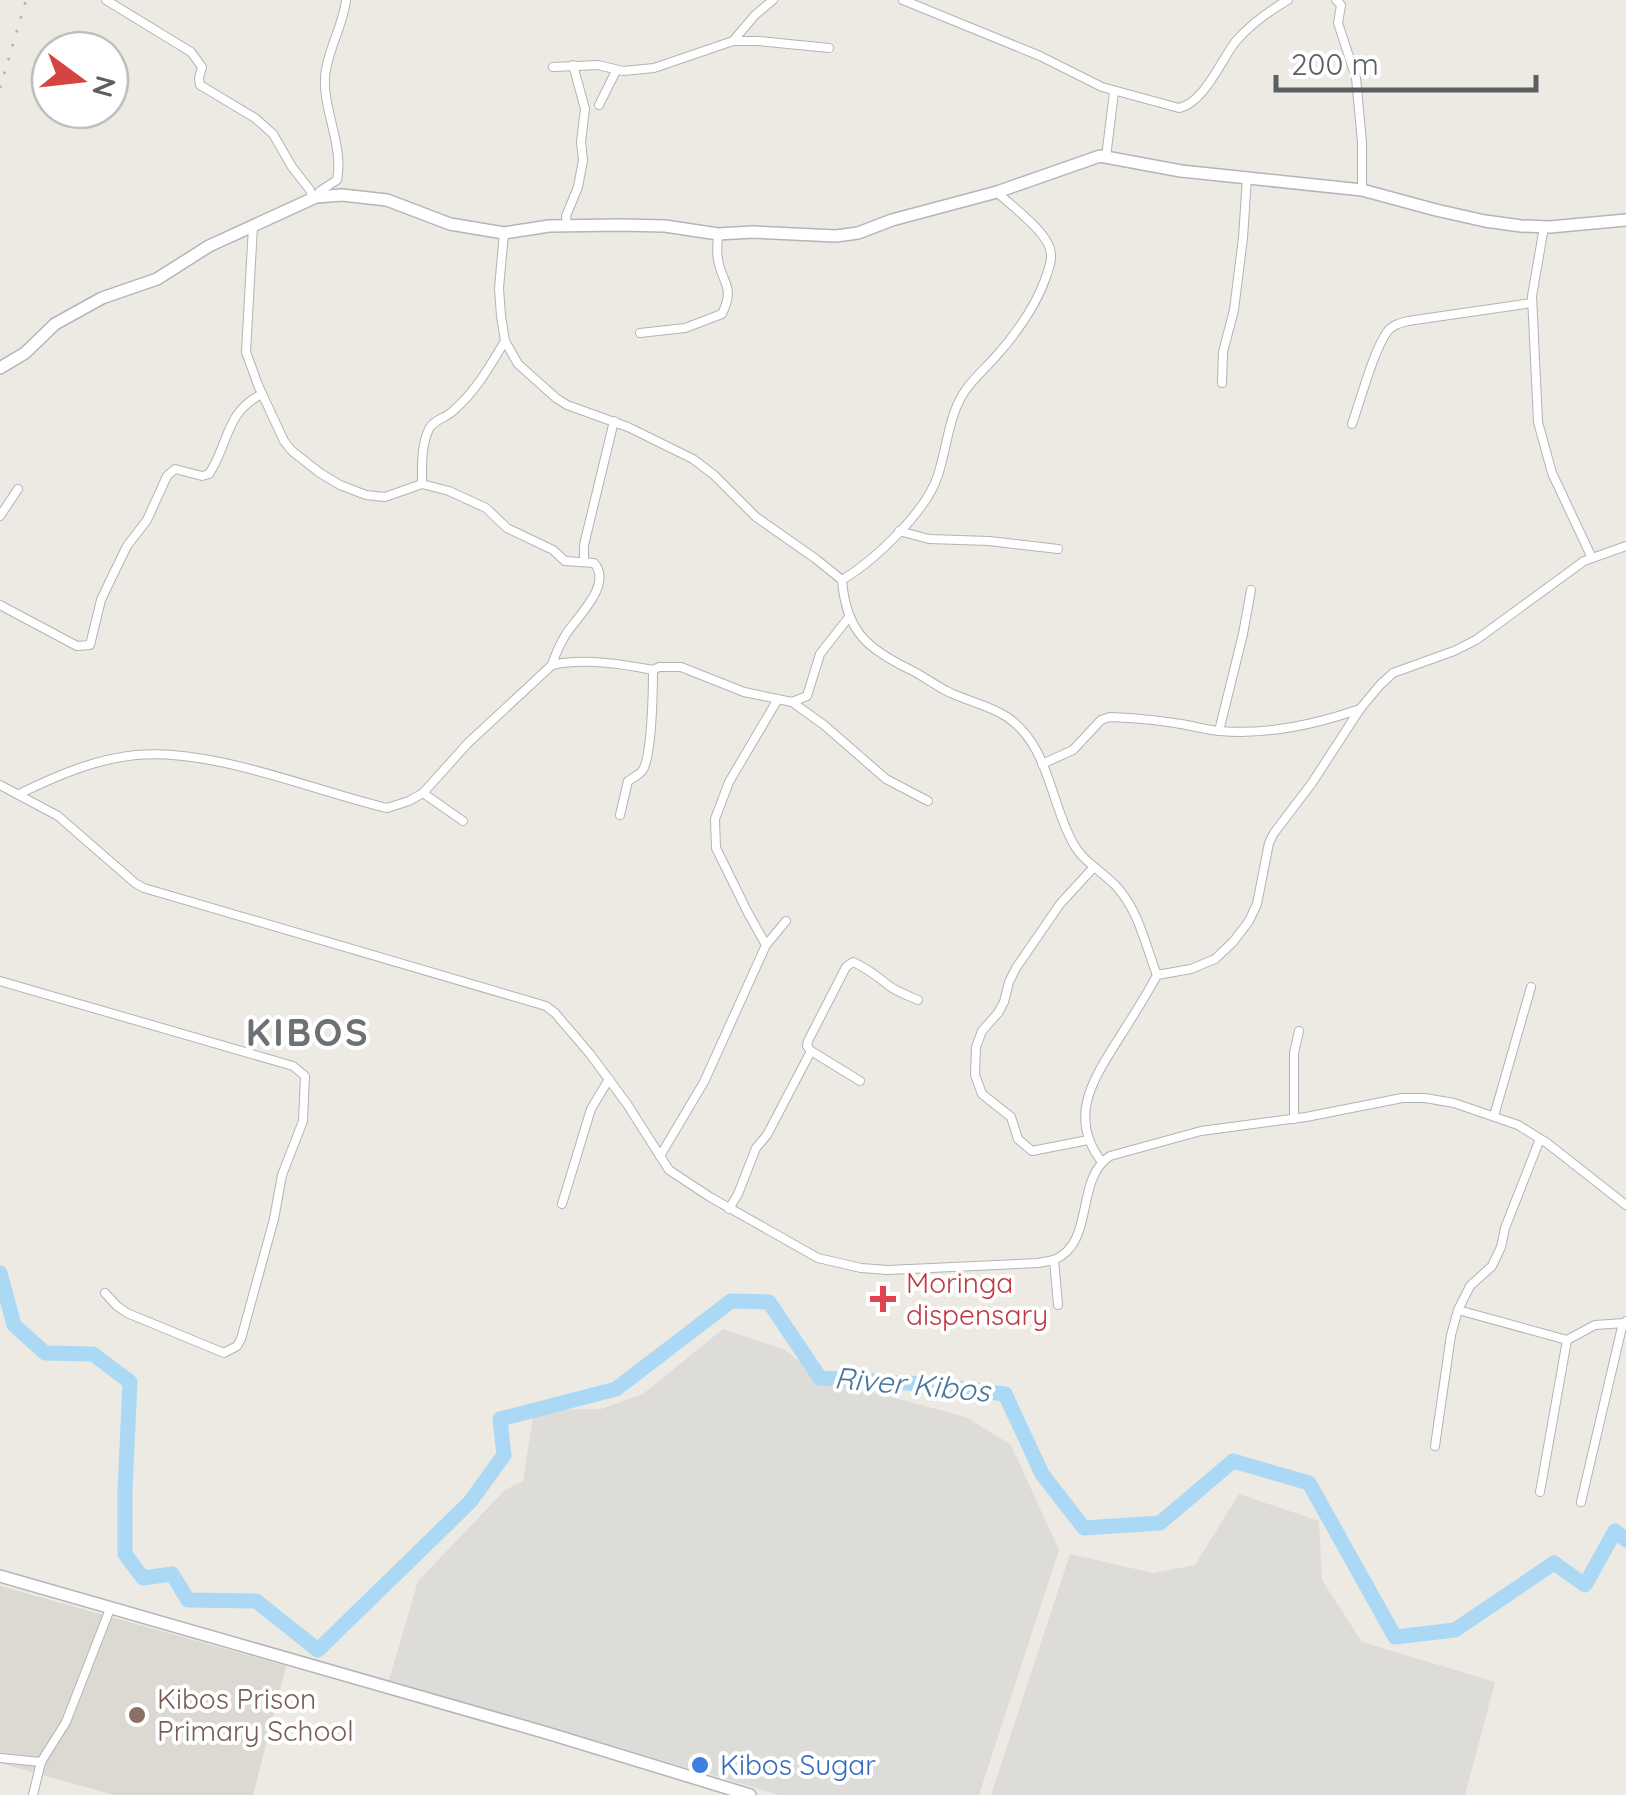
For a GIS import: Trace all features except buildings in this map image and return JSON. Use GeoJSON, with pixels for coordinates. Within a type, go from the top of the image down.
{"type":"FeatureCollection","features":[{"type":"Feature","properties":{"kind":"street"},"geometry":{"type":"LineString","coordinates":[[106,0],[191,52],[202,68],[200,85],[269,130],[315,198]]}},
{"type":"Feature","properties":{"kind":"street"},"geometry":{"type":"LineString","coordinates":[[315,198],[337,180],[339,172],[325,79],[346,0]]}},
{"type":"Feature","properties":{"kind":"street"},"geometry":{"type":"LineString","coordinates":[[733,41],[755,14],[773,0]]}},
{"type":"Feature","properties":{"kind":"street"},"geometry":{"type":"LineString","coordinates":[[903,0],[1040,56],[1114,92],[1185,108],[1202,92],[1246,31],[1288,0]]}},
{"type":"Feature","properties":{"kind":"street"},"geometry":{"type":"LineString","coordinates":[[1336,0],[1341,5],[1338,23],[1356,78],[1362,190]]}},
{"type":"Feature","properties":{"kind":"street"},"geometry":{"type":"LineString","coordinates":[[553,67],[598,64],[616,70],[654,68],[733,41],[829,48]]}},
{"type":"Feature","properties":{"kind":"street"},"geometry":{"type":"LineString","coordinates":[[567,226],[566,216],[578,187],[583,160],[585,110],[573,65]]}},
{"type":"Feature","properties":{"kind":"street"},"geometry":{"type":"LineString","coordinates":[[598,105],[616,70]]}},
{"type":"Feature","properties":{"kind":"street"},"geometry":{"type":"LineString","coordinates":[[1106,156],[1114,92]]}},
{"type":"Feature","properties":{"kind":"street"},"geometry":{"type":"LineString","coordinates":[[0,368],[25,352],[55,324],[102,298],[157,279],[209,246],[315,198],[352,195],[387,200],[450,224],[504,233],[567,226],[666,226],[718,234],[836,236],[997,192],[1106,156],[1181,171],[1362,190],[1486,222],[1544,227],[1626,220]]}},
{"type":"Feature","properties":{"kind":"street"},"geometry":{"type":"LineString","coordinates":[[1222,384],[1223,352],[1234,310],[1247,177]]}},
{"type":"Feature","properties":{"kind":"street"},"geometry":{"type":"LineString","coordinates":[[842,580],[859,570],[900,531],[934,486],[962,396],[1016,332],[1034,304],[1050,264],[1051,254],[1043,236],[997,192]]}},
{"type":"Feature","properties":{"kind":"street"},"geometry":{"type":"LineString","coordinates":[[19,794],[66,772],[153,754],[236,766],[387,808],[408,801],[422,793],[468,742],[552,665],[565,635],[593,596],[601,576],[594,563],[565,561],[553,550],[507,528],[486,508],[422,484],[378,498],[340,485],[292,451],[262,394],[246,352],[253,226]]}},
{"type":"Feature","properties":{"kind":"street"},"geometry":{"type":"LineString","coordinates":[[1544,227],[1532,302],[1538,422],[1552,474],[1592,558]]}},
{"type":"Feature","properties":{"kind":"street"},"geometry":{"type":"LineString","coordinates":[[504,233],[499,288],[505,341],[518,364],[556,398],[614,421],[703,466],[756,517],[842,580],[848,617],[867,643],[886,659],[953,694],[989,706],[1011,720],[1030,740],[1071,840],[1082,856],[1116,886],[1136,917],[1156,975],[1092,1084],[1085,1118],[1088,1140],[1102,1162]]}},
{"type":"Feature","properties":{"kind":"street"},"geometry":{"type":"LineString","coordinates":[[640,333],[685,328],[722,314],[728,287],[719,265],[718,234]]}},
{"type":"Feature","properties":{"kind":"street"},"geometry":{"type":"LineString","coordinates":[[1352,424],[1387,332],[1394,325],[1532,302]]}},
{"type":"Feature","properties":{"kind":"street"},"geometry":{"type":"LineString","coordinates":[[422,484],[429,427],[473,392],[505,341]]}},
{"type":"Feature","properties":{"kind":"street"},"geometry":{"type":"LineString","coordinates":[[0,605],[76,646],[90,645],[101,600],[127,546],[147,520],[166,476],[175,468],[202,476],[209,474],[229,426],[246,403],[262,394]]}},
{"type":"Feature","properties":{"kind":"street"},"geometry":{"type":"LineString","coordinates":[[584,562],[584,545],[614,421]]}},
{"type":"Feature","properties":{"kind":"street"},"geometry":{"type":"LineString","coordinates":[[0,516],[18,489]]}},
{"type":"Feature","properties":{"kind":"street"},"geometry":{"type":"LineString","coordinates":[[900,531],[929,538],[1058,549]]}},
{"type":"Feature","properties":{"kind":"street"},"geometry":{"type":"LineString","coordinates":[[1156,975],[1191,969],[1215,959],[1250,921],[1274,833],[1380,684],[1394,674],[1476,640],[1565,574],[1592,558],[1626,546]]}},
{"type":"Feature","properties":{"kind":"street"},"geometry":{"type":"LineString","coordinates":[[1219,731],[1250,590]]}},
{"type":"Feature","properties":{"kind":"street"},"geometry":{"type":"LineString","coordinates":[[792,702],[806,696],[820,654],[848,617]]}},
{"type":"Feature","properties":{"kind":"street"},"geometry":{"type":"LineString","coordinates":[[552,665],[590,662],[654,670],[681,666],[744,692],[792,702],[886,779],[928,801]]}},
{"type":"Feature","properties":{"kind":"street"},"geometry":{"type":"LineString","coordinates":[[620,815],[630,779],[642,772],[646,763],[654,670]]}},
{"type":"Feature","properties":{"kind":"street"},"geometry":{"type":"LineString","coordinates":[[766,945],[716,848],[715,818],[730,782],[778,698]]}},
{"type":"Feature","properties":{"kind":"street"},"geometry":{"type":"LineString","coordinates":[[1042,764],[1073,750],[1100,720],[1110,717],[1219,731],[1267,730],[1335,718],[1360,709]]}},
{"type":"Feature","properties":{"kind":"street"},"geometry":{"type":"LineString","coordinates":[[0,786],[72,826],[144,888],[546,1006],[590,1054],[664,1163],[680,1179],[818,1258],[860,1268],[927,1269],[1054,1260],[1071,1250],[1076,1242],[1091,1183],[1102,1162],[1122,1152],[1202,1131],[1414,1098],[1440,1100],[1518,1125],[1626,1205]]}},
{"type":"Feature","properties":{"kind":"street"},"geometry":{"type":"LineString","coordinates":[[422,793],[462,821]]}},
{"type":"Feature","properties":{"kind":"street"},"geometry":{"type":"LineString","coordinates":[[1088,1140],[1032,1151],[1018,1139],[1011,1117],[982,1094],[974,1062],[978,1037],[998,1013],[1012,975],[1060,904],[1094,867]]}},
{"type":"Feature","properties":{"kind":"street"},"geometry":{"type":"LineString","coordinates":[[660,1156],[704,1082],[766,945],[786,921]]}},
{"type":"Feature","properties":{"kind":"street"},"geometry":{"type":"LineString","coordinates":[[860,1081],[807,1046],[851,963],[918,1000]]}},
{"type":"Feature","properties":{"kind":"street"},"geometry":{"type":"LineString","coordinates":[[0,981],[293,1066],[305,1076],[304,1122],[282,1176],[274,1219],[236,1346],[224,1353],[201,1345],[127,1313],[106,1293]]}},
{"type":"Feature","properties":{"kind":"street"},"geometry":{"type":"LineString","coordinates":[[1494,1116],[1531,986]]}},
{"type":"Feature","properties":{"kind":"street"},"geometry":{"type":"LineString","coordinates":[[1294,1119],[1294,1053],[1299,1031]]}},
{"type":"Feature","properties":{"kind":"street"},"geometry":{"type":"LineString","coordinates":[[730,1208],[756,1148],[768,1135],[811,1051]]}},
{"type":"Feature","properties":{"kind":"street"},"geometry":{"type":"LineString","coordinates":[[562,1204],[591,1109],[608,1079]]}},
{"type":"Feature","properties":{"kind":"street"},"geometry":{"type":"LineString","coordinates":[[1435,1446],[1458,1310],[1470,1286],[1492,1266],[1502,1247],[1505,1228],[1540,1138]]}},
{"type":"Feature","properties":{"kind":"street"},"geometry":{"type":"LineString","coordinates":[[1054,1260],[1058,1305]]}},
{"type":"Feature","properties":{"kind":"street"},"geometry":{"type":"LineString","coordinates":[[1458,1310],[1567,1340],[1595,1326],[1625,1322],[1581,1502]]}},
{"type":"Feature","properties":{"kind":"street"},"geometry":{"type":"LineString","coordinates":[[1540,1492],[1567,1340]]}},
{"type":"Feature","properties":{"kind":"street"},"geometry":{"type":"LineString","coordinates":[[0,1576],[750,1795]]}},
{"type":"Feature","properties":{"kind":"street"},"geometry":{"type":"LineString","coordinates":[[33,1795],[41,1762],[66,1722],[110,1609]]}},
{"type":"Feature","properties":{"kind":"street"},"geometry":{"type":"LineString","coordinates":[[0,1758],[41,1762]]}},
{"type":"Feature","properties":{"kind":"shaded area"},"geometry":{"type":"Polygon","coordinates":[[[723,1329],[785,1350],[820,1378],[966,1417],[1011,1445],[1059,1550],[979,1795],[780,1795],[389,1680],[418,1581],[505,1490],[523,1481],[534,1410],[601,1409],[643,1394],[723,1329]]]}},
{"type":"Feature","properties":{"kind":"shaded area"},"geometry":{"type":"Polygon","coordinates":[[[1239,1494],[1319,1521],[1322,1580],[1362,1642],[1495,1682],[1465,1795],[991,1795],[1070,1554],[1153,1573],[1195,1565],[1239,1494]]]}},
{"type":"Feature","properties":{"kind":"shaded area","name":"Kibos Prison Primary School"},"geometry":{"type":"Polygon","coordinates":[[[0,1586],[286,1666],[253,1795],[114,1795],[0,1763],[0,1586]]]}},
{"type":"Feature","properties":{"kind":"waterway","name":"River Kibos"},"geometry":{"type":"LineString","coordinates":[[0,1273],[14,1325],[45,1353],[93,1354],[130,1382],[125,1554],[143,1578],[172,1574],[188,1600],[256,1601],[318,1650],[470,1502],[504,1455],[500,1419],[616,1389],[731,1301],[769,1302],[820,1378],[1005,1394],[1042,1474],[1084,1528],[1160,1523],[1233,1461],[1309,1483],[1395,1637],[1455,1630],[1554,1563],[1585,1585],[1615,1531],[1626,1540]]}},
{"type":"Feature","properties":{"kind":"railway"},"geometry":{"type":"LineString","coordinates":[[0,88],[26,0]]}},
{"type":"Feature","properties":{"kind":"place","name":"Moringa dispensary"},"geometry":{"type":"Point","coordinates":[883,1299]}},
{"type":"Feature","properties":{"kind":"place","name":"Kibos Prison Primary School"},"geometry":{"type":"Point","coordinates":[137,1715]}},
{"type":"Feature","properties":{"kind":"place","name":"Kibos Sugar"},"geometry":{"type":"Point","coordinates":[700,1765]}},
{"type":"Feature","properties":{"kind":"district","name":"KIBOS"},"geometry":{"type":"Point","coordinates":[308,1033]}}]}
